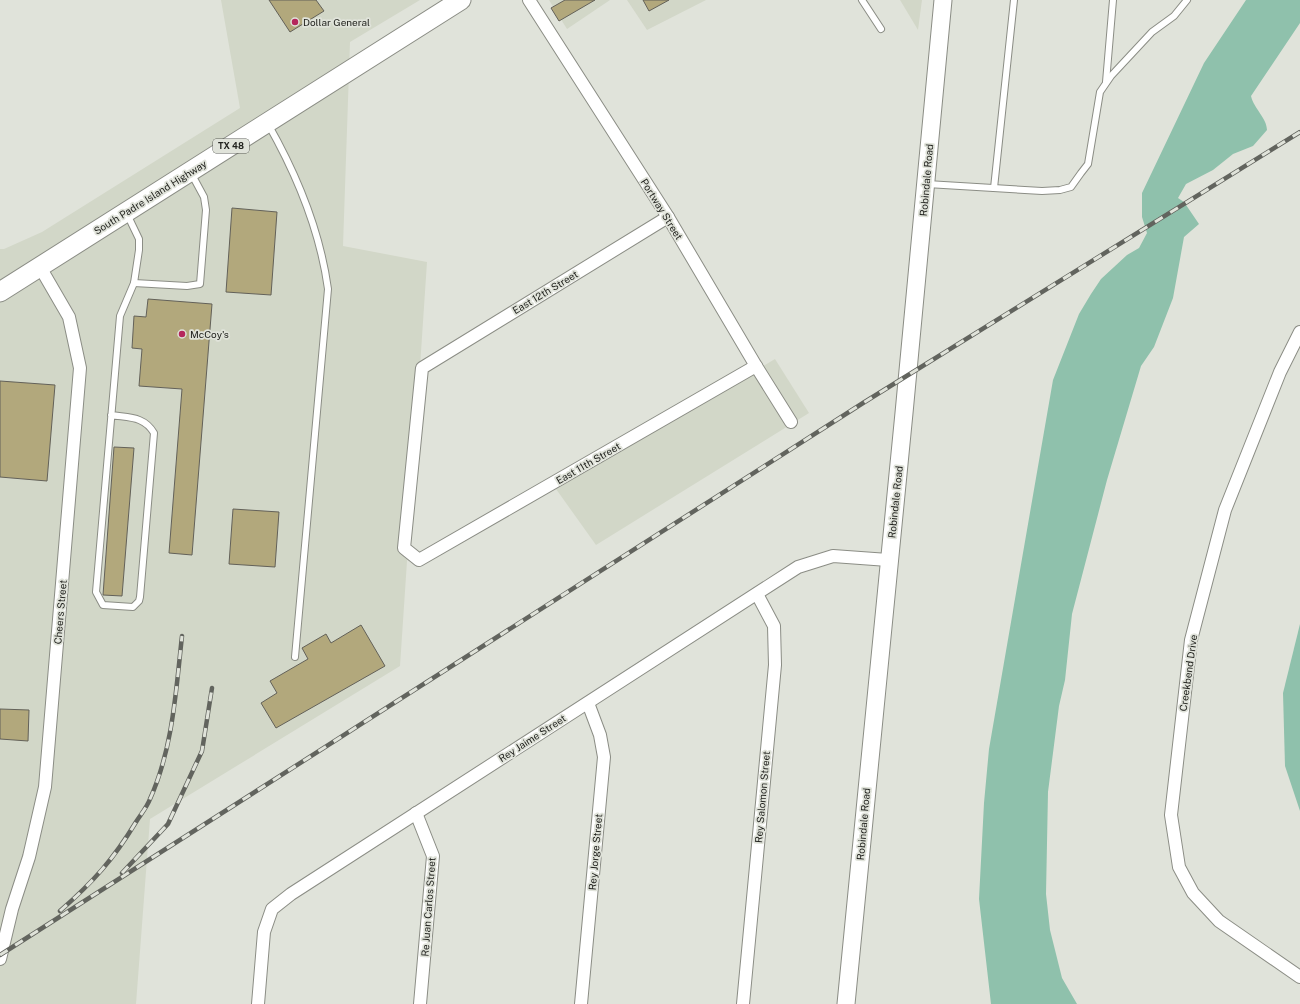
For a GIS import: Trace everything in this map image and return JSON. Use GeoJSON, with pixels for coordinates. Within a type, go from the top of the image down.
{"type":"FeatureCollection","features":[{"type":"Feature","properties":{"kind":"main road","name":"South Padre Island Highway"},"geometry":{"type":"LineString","coordinates":[[0,292],[461,0]]}},
{"type":"Feature","properties":{"kind":"street","name":"Portway Street"},"geometry":{"type":"LineString","coordinates":[[529,0],[668,217],[756,366],[791,422]]}},
{"type":"Feature","properties":{"kind":"street","name":"Robindale Road"},"geometry":{"type":"LineString","coordinates":[[846,1004],[888,560],[926,184],[942,0]]}},
{"type":"Feature","properties":{"kind":"street","name":"East 12th Street"},"geometry":{"type":"LineString","coordinates":[[419,560],[404,548],[422,368],[668,217]]}},
{"type":"Feature","properties":{"kind":"street","name":"Cheers Street"},"geometry":{"type":"LineString","coordinates":[[0,959],[12,910],[29,856],[45,787],[80,368],[69,317],[40,267]]}},
{"type":"Feature","properties":{"kind":"street","name":"Creekbend Drive"},"geometry":{"type":"LineString","coordinates":[[1300,332],[1280,372],[1225,510],[1191,640],[1171,815],[1180,867],[1193,893],[1219,921],[1300,977]]}},
{"type":"Feature","properties":{"kind":"street","name":"East 11th Street"},"geometry":{"type":"LineString","coordinates":[[419,560],[756,366]]}},
{"type":"Feature","properties":{"kind":"street","name":"Rey Jaime Street"},"geometry":{"type":"LineString","coordinates":[[258,1004],[264,932],[272,909],[291,894],[798,567],[834,556],[888,560]]}},
{"type":"Feature","properties":{"kind":"street","name":"Rey Salomon Street"},"geometry":{"type":"LineString","coordinates":[[742,1004],[775,665],[774,626],[757,594]]}},
{"type":"Feature","properties":{"kind":"street","name":"Rey Jorge Street"},"geometry":{"type":"LineString","coordinates":[[581,1004],[604,757],[600,734],[588,703]]}},
{"type":"Feature","properties":{"kind":"street","name":"Re Juan Carlos Street"},"geometry":{"type":"LineString","coordinates":[[416,813],[433,856],[420,1004]]}},
{"type":"Feature","properties":{"kind":"lane"},"geometry":{"type":"LineString","coordinates":[[862,0],[881,29]]}},
{"type":"Feature","properties":{"kind":"lane"},"geometry":{"type":"LineString","coordinates":[[994,188],[1014,0]]}},
{"type":"Feature","properties":{"kind":"lane"},"geometry":{"type":"LineString","coordinates":[[1106,83],[1113,0]]}},
{"type":"Feature","properties":{"kind":"lane"},"geometry":{"type":"LineString","coordinates":[[926,184],[1042,191],[1060,190],[1071,186],[1088,164],[1100,92],[1106,83],[1152,32],[1174,16],[1187,0]]}},
{"type":"Feature","properties":{"kind":"lane"},"geometry":{"type":"LineString","coordinates":[[267,123],[288,159],[311,220],[324,259],[328,289],[294,657]]}},
{"type":"Feature","properties":{"kind":"lane"},"geometry":{"type":"LineString","coordinates":[[134,284],[188,286],[200,284],[206,210],[204,197],[190,172]]}},
{"type":"Feature","properties":{"kind":"lane"},"geometry":{"type":"LineString","coordinates":[[111,415],[142,420],[149,424],[154,433],[140,597],[139,601],[133,607],[103,605],[96,592],[111,415],[120,316],[134,284],[139,250],[139,238],[126,212]]}},
{"type":"Feature","properties":{"kind":"shaded area"},"geometry":{"type":"Polygon","coordinates":[[[221,0],[420,0],[350,42],[343,246],[427,262],[400,666],[150,819],[136,1004],[0,1004],[0,249],[4,249],[42,232],[240,108],[221,0]]]}},
{"type":"Feature","properties":{"kind":"shaded area"},"geometry":{"type":"Polygon","coordinates":[[[549,0],[610,0],[567,29],[549,0]]]}},
{"type":"Feature","properties":{"kind":"shaded area"},"geometry":{"type":"Polygon","coordinates":[[[627,0],[706,0],[647,30],[627,0]]]}},
{"type":"Feature","properties":{"kind":"shaded area"},"geometry":{"type":"Polygon","coordinates":[[[900,0],[922,0],[918,30],[900,0]]]}},
{"type":"Feature","properties":{"kind":"shaded area"},"geometry":{"type":"Polygon","coordinates":[[[1246,0],[1300,0],[1300,23],[1251,96],[1265,121],[1267,130],[1253,146],[1233,154],[1213,170],[1186,184],[1178,198],[1184,202],[1199,224],[1184,237],[1173,298],[1154,347],[1141,366],[1107,480],[1072,614],[1065,680],[1059,706],[1048,792],[1046,894],[1050,930],[1062,978],[1077,1004],[991,1004],[979,899],[984,803],[989,749],[1053,380],[1079,314],[1091,294],[1101,279],[1127,255],[1139,248],[1147,233],[1142,217],[1142,193],[1204,63],[1246,0]]]}},
{"type":"Feature","properties":{"kind":"shaded area"},"geometry":{"type":"Polygon","coordinates":[[[775,359],[809,413],[596,545],[556,489],[775,359]]]}},
{"type":"Feature","properties":{"kind":"shaded area"},"geometry":{"type":"Polygon","coordinates":[[[1300,624],[1300,811],[1285,766],[1283,693],[1300,624]]]}},
{"type":"Feature","properties":{"kind":"building","name":"Dollar General"},"geometry":{"type":"Polygon","coordinates":[[[269,0],[316,0],[324,11],[290,32],[269,0]]]}},
{"type":"Feature","properties":{"kind":"building"},"geometry":{"type":"Polygon","coordinates":[[[565,0],[595,0],[559,21],[551,8],[565,0]]]}},
{"type":"Feature","properties":{"kind":"building"},"geometry":{"type":"Polygon","coordinates":[[[643,0],[669,0],[649,11],[643,0]]]}},
{"type":"Feature","properties":{"kind":"building"},"geometry":{"type":"Polygon","coordinates":[[[232,208],[277,212],[271,295],[226,292],[232,208]]]}},
{"type":"Feature","properties":{"kind":"building"},"geometry":{"type":"Polygon","coordinates":[[[148,299],[212,304],[192,555],[169,553],[182,389],[139,386],[142,349],[132,348],[134,316],[146,317],[148,299]]]}},
{"type":"Feature","properties":{"kind":"building"},"geometry":{"type":"Polygon","coordinates":[[[0,381],[55,385],[47,481],[0,477],[0,381]]]}},
{"type":"Feature","properties":{"kind":"building"},"geometry":{"type":"Polygon","coordinates":[[[114,447],[134,448],[122,596],[103,595],[114,447]]]}},
{"type":"Feature","properties":{"kind":"building"},"geometry":{"type":"Polygon","coordinates":[[[233,509],[279,512],[275,567],[229,564],[233,509]]]}},
{"type":"Feature","properties":{"kind":"building"},"geometry":{"type":"Polygon","coordinates":[[[361,625],[385,666],[276,728],[261,703],[277,693],[270,681],[308,659],[302,648],[326,634],[331,643],[361,625]]]}},
{"type":"Feature","properties":{"kind":"building"},"geometry":{"type":"Polygon","coordinates":[[[0,709],[29,710],[28,741],[0,739],[0,709]]]}},
{"type":"Feature","properties":{"kind":"railway"},"geometry":{"type":"LineString","coordinates":[[0,955],[863,403],[1300,132]]}},
{"type":"Feature","properties":{"kind":"railway"},"geometry":{"type":"LineString","coordinates":[[60,911],[83,890],[111,859],[149,802],[158,780],[169,739],[182,636]]}},
{"type":"Feature","properties":{"kind":"railway"},"geometry":{"type":"LineString","coordinates":[[122,873],[168,824],[202,751],[212,688]]}},
{"type":"Feature","properties":{"kind":"place","name":"Dollar General"},"geometry":{"type":"Point","coordinates":[295,22]}},
{"type":"Feature","properties":{"kind":"place","name":"McCoy's"},"geometry":{"type":"Point","coordinates":[182,334]}}]}
